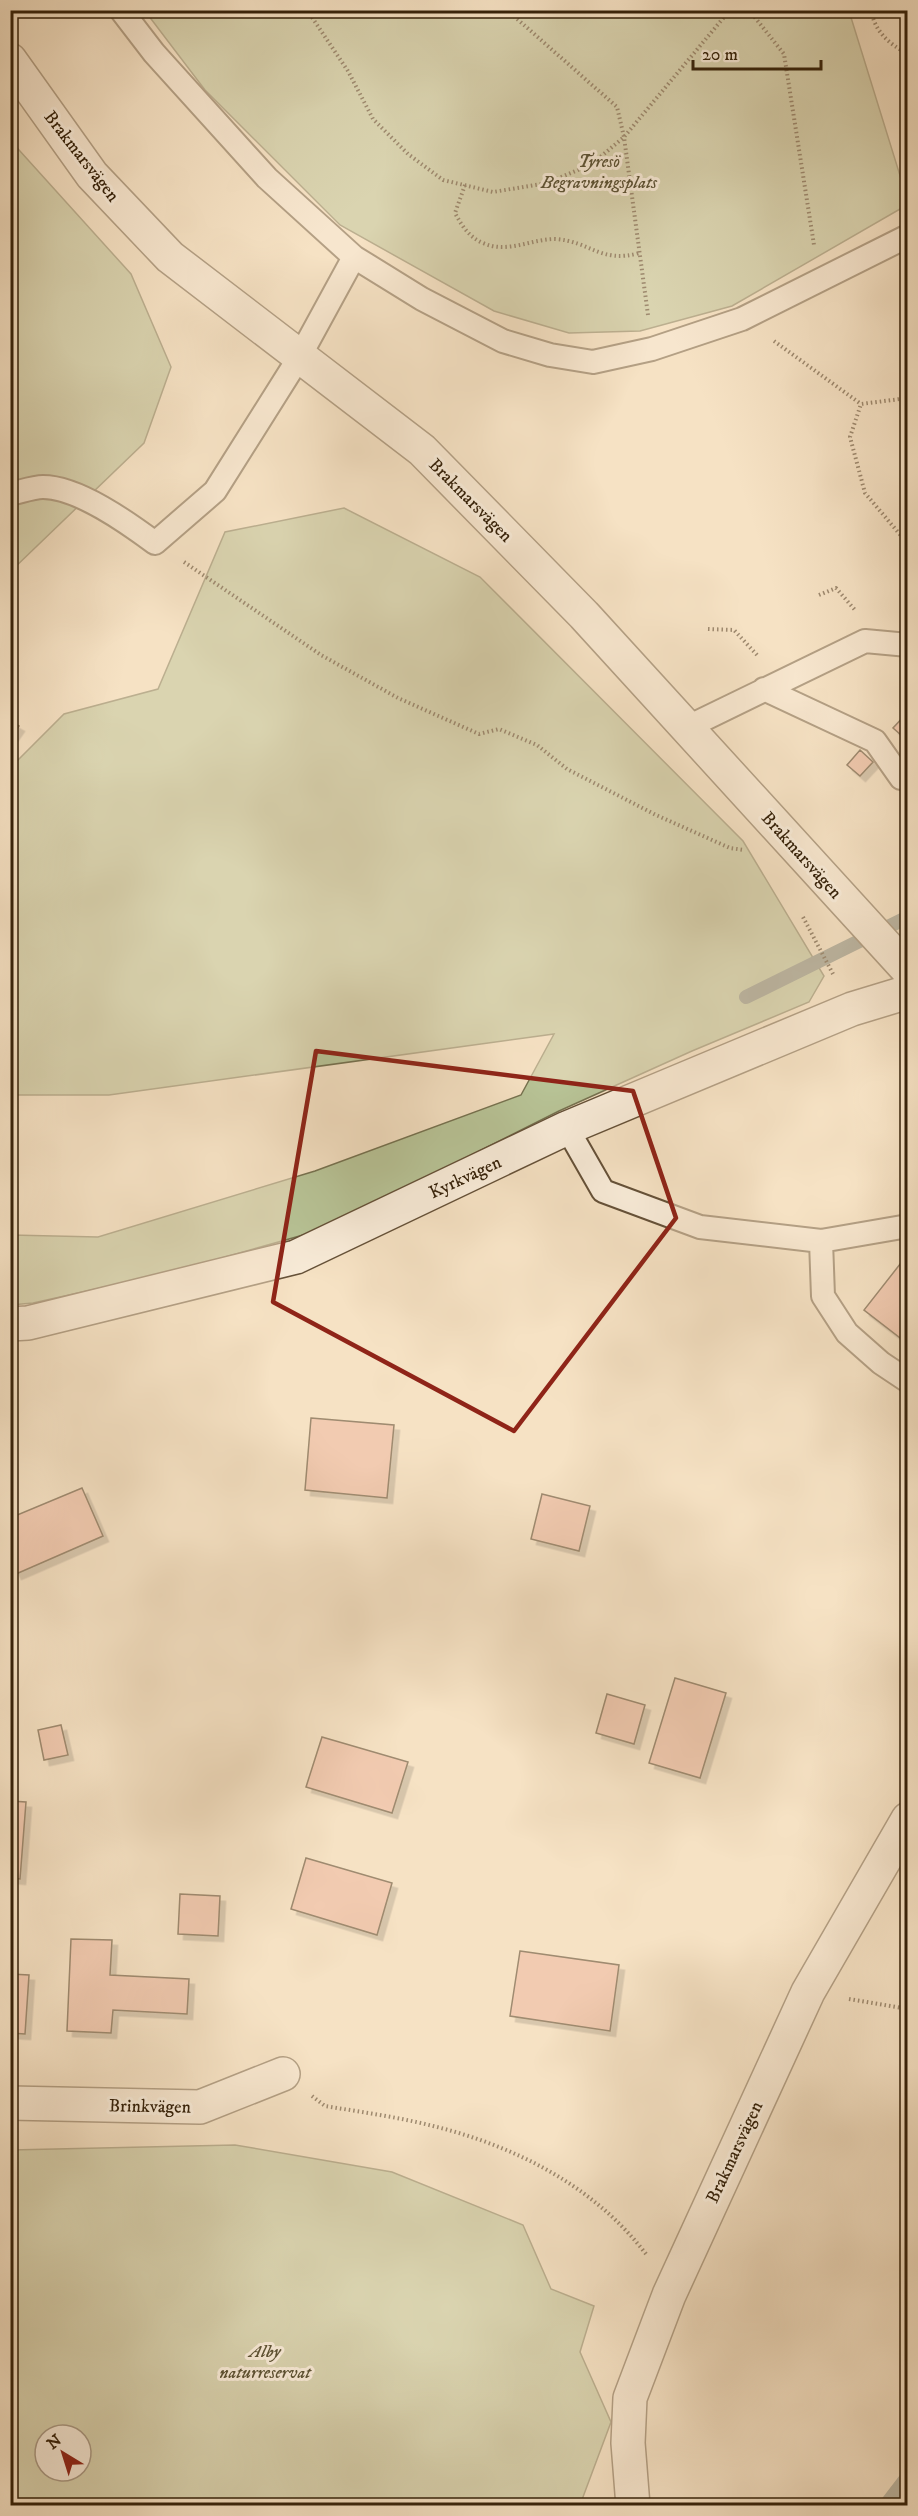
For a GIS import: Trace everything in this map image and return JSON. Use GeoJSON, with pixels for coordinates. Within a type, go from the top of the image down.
{"type":"FeatureCollection","features":[{"type":"Feature","properties":{"kind":"street","name":"Brakmarsvägen"},"geometry":{"type":"LineString","coordinates":[[10,60],[92,175],[170,257],[423,450],[584,615],[897,959]]}},
{"type":"Feature","properties":{"kind":"street","name":"Kyrkvägen"},"geometry":{"type":"LineString","coordinates":[[10,1324],[28,1323],[296,1257],[567,1128],[852,1009],[908,992]]}},
{"type":"Feature","properties":{"kind":"street","name":"Brakmarsvägen"},"geometry":{"type":"LineString","coordinates":[[633,2505],[628,2443],[630,2398],[669,2295],[808,1992],[908,1819]]}},
{"type":"Feature","properties":{"kind":"street","name":"Brinkvägen"},"geometry":{"type":"LineString","coordinates":[[10,2103],[200,2108],[283,2074]]}},
{"type":"Feature","properties":{"kind":"lane"},"geometry":{"type":"LineString","coordinates":[[121,10],[154,53],[267,178],[354,257],[422,298],[503,341],[550,355],[593,362],[652,349],[742,319],[908,236]]}},
{"type":"Feature","properties":{"kind":"lane"},"geometry":{"type":"LineString","coordinates":[[10,494],[43,487],[70,494],[113,512],[155,543],[215,491],[300,357],[354,257]]}},
{"type":"Feature","properties":{"kind":"lane"},"geometry":{"type":"LineString","coordinates":[[686,728],[764,688],[865,641],[908,645]]}},
{"type":"Feature","properties":{"kind":"lane"},"geometry":{"type":"LineString","coordinates":[[764,688],[875,741],[901,778]]}},
{"type":"Feature","properties":{"kind":"lane"},"geometry":{"type":"LineString","coordinates":[[567,1128],[603,1191],[700,1227],[821,1242],[908,1226]]}},
{"type":"Feature","properties":{"kind":"lane"},"geometry":{"type":"LineString","coordinates":[[821,1242],[823,1296],[847,1333],[881,1364],[908,1381]]}},
{"type":"Feature","properties":{"kind":"path"},"geometry":{"type":"LineString","coordinates":[[307,10],[348,71],[373,118],[408,154],[443,180],[494,192],[547,183],[592,164],[624,136],[730,10]]}},
{"type":"Feature","properties":{"kind":"path"},"geometry":{"type":"LineString","coordinates":[[507,10],[617,107],[624,136],[652,349]]}},
{"type":"Feature","properties":{"kind":"path"},"geometry":{"type":"LineString","coordinates":[[749,10],[784,54],[820,281]]}},
{"type":"Feature","properties":{"kind":"path"},"geometry":{"type":"LineString","coordinates":[[871,10],[879,32],[892,46],[908,54]]}},
{"type":"Feature","properties":{"kind":"path"},"geometry":{"type":"LineString","coordinates":[[465,185],[455,213],[463,229],[483,243],[502,247],[553,239],[568,241],[623,258],[639,253]]}},
{"type":"Feature","properties":{"kind":"path"},"geometry":{"type":"LineString","coordinates":[[742,319],[861,404],[908,398]]}},
{"type":"Feature","properties":{"kind":"path"},"geometry":{"type":"LineString","coordinates":[[861,404],[850,437],[865,493],[908,544]]}},
{"type":"Feature","properties":{"kind":"path"},"geometry":{"type":"LineString","coordinates":[[155,543],[321,655],[398,698],[479,734],[499,729],[537,745],[567,769],[656,816],[730,848],[746,851]]}},
{"type":"Feature","properties":{"kind":"path"},"geometry":{"type":"LineString","coordinates":[[819,595],[836,588],[857,611]]}},
{"type":"Feature","properties":{"kind":"path"},"geometry":{"type":"LineString","coordinates":[[708,629],[734,630],[757,655]]}},
{"type":"Feature","properties":{"kind":"path"},"geometry":{"type":"LineString","coordinates":[[799,907],[832,972]]}},
{"type":"Feature","properties":{"kind":"path"},"geometry":{"type":"LineString","coordinates":[[808,1992],[908,2009]]}},
{"type":"Feature","properties":{"kind":"path"},"geometry":{"type":"LineString","coordinates":[[283,2074],[325,2106],[433,2126],[490,2143],[537,2163],[588,2196],[627,2229],[648,2256],[669,2295]]}},
{"type":"Feature","properties":{"kind":"highlighted area"},"geometry":{"type":"Polygon","coordinates":[[[316,1051],[633,1091],[676,1218],[514,1431],[273,1302],[316,1051]]]}},
{"type":"Feature","properties":{"kind":"green space","name":"Tyresö Begravningsplats"},"geometry":{"type":"Polygon","coordinates":[[[145,11],[849,11],[907,198],[907,205],[732,306],[640,331],[569,333],[494,311],[340,225],[205,90],[145,11]]]}},
{"type":"Feature","properties":{"kind":"green space"},"geometry":{"type":"Polygon","coordinates":[[[10,140],[131,274],[171,367],[144,443],[11,571],[10,140]]]}},
{"type":"Feature","properties":{"kind":"green space"},"geometry":{"type":"Polygon","coordinates":[[[344,508],[480,577],[743,841],[824,976],[809,1002],[692,1051],[559,1111],[321,1230],[172,1272],[33,1303],[11,1305],[11,1235],[98,1237],[315,1171],[521,1095],[554,1034],[109,1095],[11,1095],[11,767],[64,714],[158,689],[225,532],[344,508]]]}},
{"type":"Feature","properties":{"kind":"green space","name":"Alby naturreservat"},"geometry":{"type":"Polygon","coordinates":[[[235,2145],[392,2172],[523,2225],[551,2289],[594,2306],[580,2352],[611,2422],[580,2505],[11,2505],[11,2150],[235,2145]]]}},
{"type":"Feature","properties":{"kind":"building"},"geometry":{"type":"Polygon","coordinates":[[[908,712],[908,741],[893,728],[908,712]]]}},
{"type":"Feature","properties":{"kind":"building"},"geometry":{"type":"Polygon","coordinates":[[[10,721],[19,726],[10,739],[10,721]]]}},
{"type":"Feature","properties":{"kind":"building"},"geometry":{"type":"Polygon","coordinates":[[[860,750],[873,762],[860,776],[847,765],[860,750]]]}},
{"type":"Feature","properties":{"kind":"building"},"geometry":{"type":"Polygon","coordinates":[[[908,1254],[908,1344],[864,1310],[908,1254]]]}},
{"type":"Feature","properties":{"kind":"building"},"geometry":{"type":"Polygon","coordinates":[[[311,1418],[394,1425],[387,1498],[305,1490],[311,1418]]]}},
{"type":"Feature","properties":{"kind":"building"},"geometry":{"type":"Polygon","coordinates":[[[82,1488],[103,1536],[16,1574],[10,1562],[10,1518],[82,1488]]]}},
{"type":"Feature","properties":{"kind":"building"},"geometry":{"type":"Polygon","coordinates":[[[542,1494],[590,1506],[579,1551],[531,1539],[542,1494]]]}},
{"type":"Feature","properties":{"kind":"building"},"geometry":{"type":"Polygon","coordinates":[[[675,1678],[726,1693],[700,1778],[649,1763],[675,1678]]]}},
{"type":"Feature","properties":{"kind":"building"},"geometry":{"type":"Polygon","coordinates":[[[607,1694],[645,1705],[634,1744],[596,1733],[607,1694]]]}},
{"type":"Feature","properties":{"kind":"building"},"geometry":{"type":"Polygon","coordinates":[[[61,1725],[68,1755],[44,1760],[38,1730],[61,1725]]]}},
{"type":"Feature","properties":{"kind":"building"},"geometry":{"type":"Polygon","coordinates":[[[322,1737],[408,1762],[392,1813],[306,1787],[322,1737]]]}},
{"type":"Feature","properties":{"kind":"building"},"geometry":{"type":"Polygon","coordinates":[[[10,1801],[26,1802],[20,1879],[10,1878],[10,1801]]]}},
{"type":"Feature","properties":{"kind":"building"},"geometry":{"type":"Polygon","coordinates":[[[306,1858],[392,1883],[377,1935],[291,1909],[306,1858]]]}},
{"type":"Feature","properties":{"kind":"building"},"geometry":{"type":"Polygon","coordinates":[[[180,1894],[220,1896],[218,1936],[178,1934],[180,1894]]]}},
{"type":"Feature","properties":{"kind":"building"},"geometry":{"type":"Polygon","coordinates":[[[71,1939],[112,1940],[110,1975],[189,1979],[187,2014],[113,2010],[111,2033],[67,2031],[71,1939]]]}},
{"type":"Feature","properties":{"kind":"building"},"geometry":{"type":"Polygon","coordinates":[[[520,1951],[619,1965],[610,2031],[510,2016],[520,1951]]]}},
{"type":"Feature","properties":{"kind":"building"},"geometry":{"type":"Polygon","coordinates":[[[10,1974],[29,1975],[25,2034],[10,2033],[10,1974]]]}},
{"type":"Feature","properties":{"kind":"waterway"},"geometry":{"type":"LineString","coordinates":[[746,997],[908,917]]}},
{"type":"Feature","properties":{"kind":"waterway"},"geometry":{"type":"LineString","coordinates":[[885,2506],[908,2476]]}}]}
